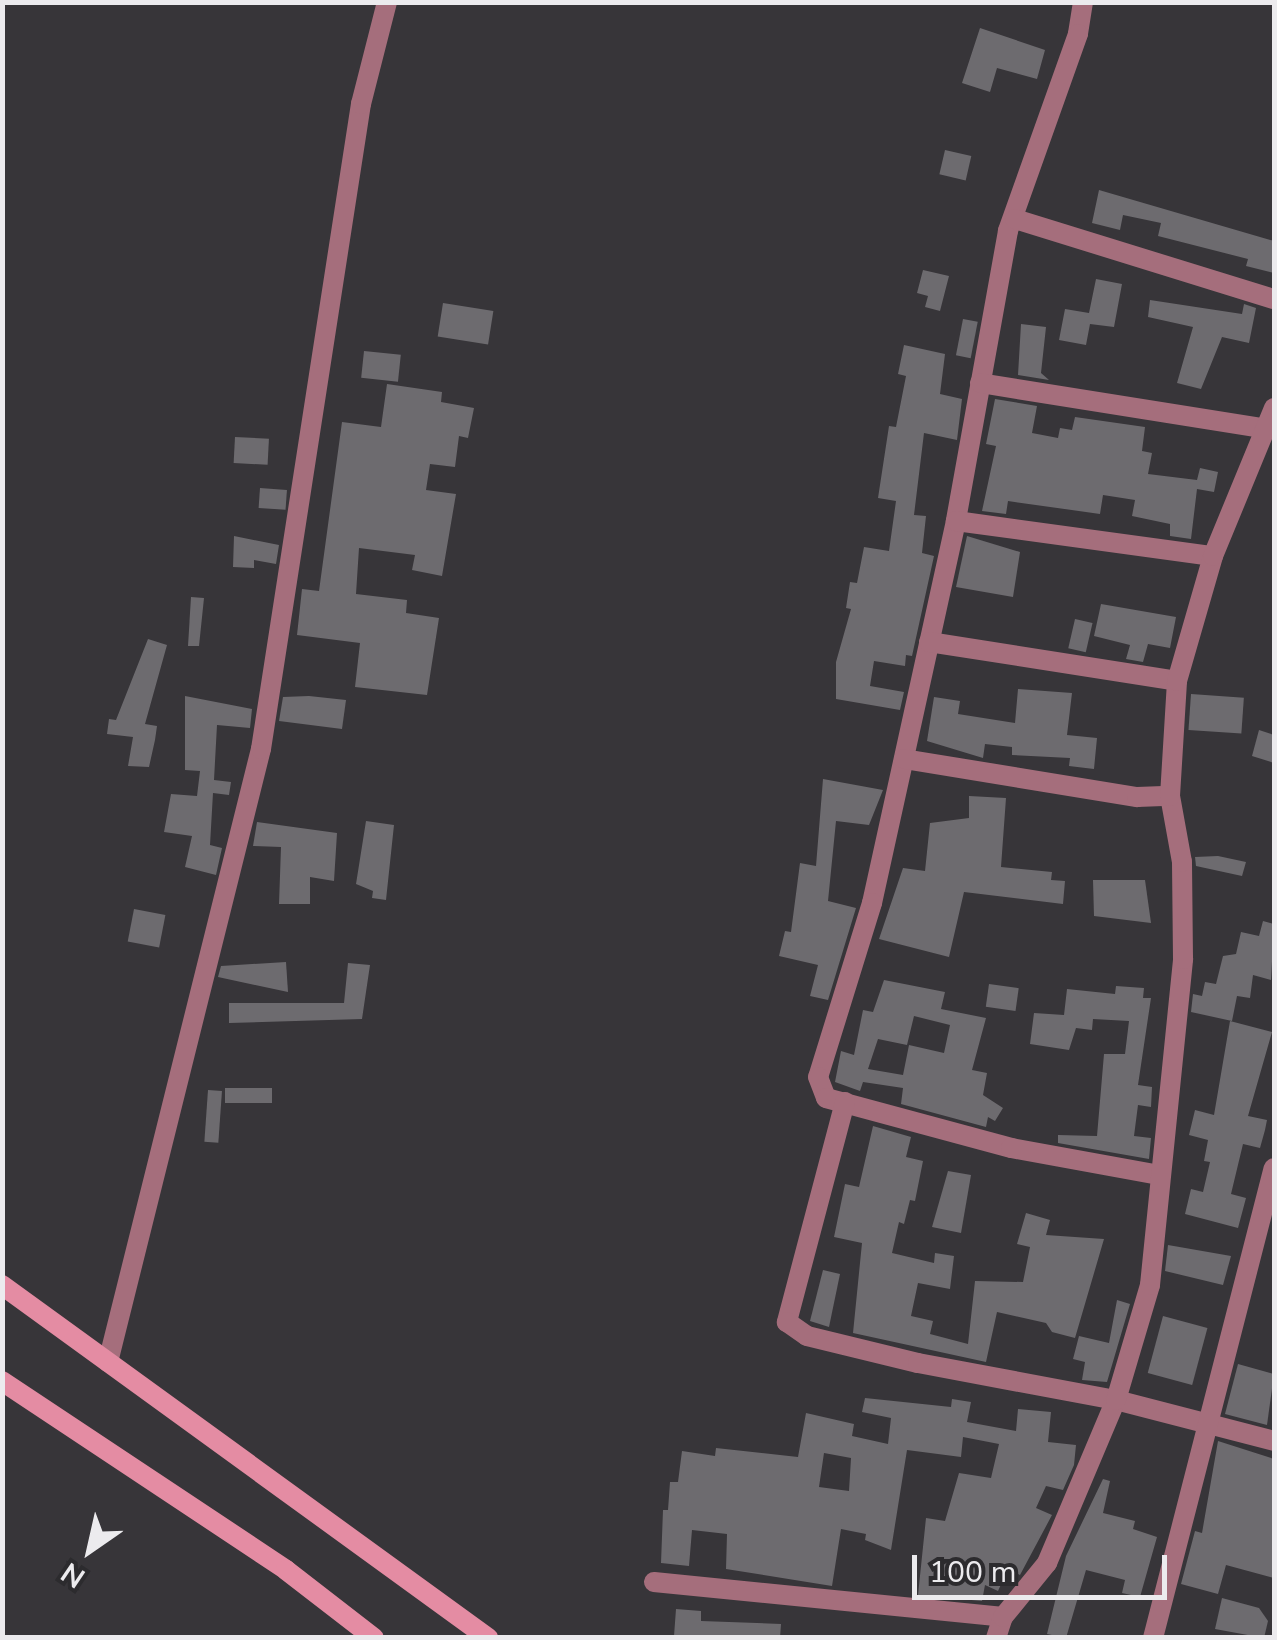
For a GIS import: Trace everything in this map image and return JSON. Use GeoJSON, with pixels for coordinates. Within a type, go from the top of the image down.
{"type":"FeatureCollection","features":[{"type":"Feature","properties":{"kind":"main road"},"geometry":{"type":"LineString","coordinates":[[2,1284],[488,1638]]}},
{"type":"Feature","properties":{"kind":"main road"},"geometry":{"type":"LineString","coordinates":[[2,1381],[286,1570],[374,1638]]}},
{"type":"Feature","properties":{"kind":"street"},"geometry":{"type":"LineString","coordinates":[[108,1362],[261,748],[361,104],[388,2]]}},
{"type":"Feature","properties":{"kind":"street"},"geometry":{"type":"LineString","coordinates":[[1082,2],[1015,219],[956,521],[872,903],[818,1077],[826,1098],[1011,1148],[1159,1175]]}},
{"type":"Feature","properties":{"kind":"street"},"geometry":{"type":"LineString","coordinates":[[1015,219],[1274,298]]}},
{"type":"Feature","properties":{"kind":"street"},"geometry":{"type":"LineString","coordinates":[[980,383],[1262,428]]}},
{"type":"Feature","properties":{"kind":"street"},"geometry":{"type":"LineString","coordinates":[[654,1582],[1000,1627],[1047,1563],[1116,1400],[1150,1285],[1183,959],[1182,862],[1170,796],[1177,682],[1213,556],[1262,428],[1274,408]]}},
{"type":"Feature","properties":{"kind":"street"},"geometry":{"type":"LineString","coordinates":[[956,521],[1213,556]]}},
{"type":"Feature","properties":{"kind":"street"},"geometry":{"type":"LineString","coordinates":[[929,642],[1177,682]]}},
{"type":"Feature","properties":{"kind":"street"},"geometry":{"type":"LineString","coordinates":[[904,758],[1137,797],[1170,796]]}},
{"type":"Feature","properties":{"kind":"street"},"geometry":{"type":"LineString","coordinates":[[845,1102],[787,1322],[807,1336],[918,1363],[1116,1400],[1274,1441]]}},
{"type":"Feature","properties":{"kind":"street"},"geometry":{"type":"LineString","coordinates":[[1153,1638],[1274,1168]]}},
{"type":"Feature","properties":{"kind":"building"},"geometry":{"type":"Polygon","coordinates":[[[980,28],[1045,50],[1037,79],[997,68],[990,92],[962,83],[980,28]]]}},
{"type":"Feature","properties":{"kind":"building"},"geometry":{"type":"Polygon","coordinates":[[[945,150],[971,156],[966,180],[939,174],[945,150]]]}},
{"type":"Feature","properties":{"kind":"building"},"geometry":{"type":"Polygon","coordinates":[[[1099,190],[1274,241],[1274,273],[1246,266],[1248,259],[1158,236],[1161,223],[1123,215],[1120,230],[1092,223],[1099,190]]]}},
{"type":"Feature","properties":{"kind":"building"},"geometry":{"type":"Polygon","coordinates":[[[923,270],[949,276],[940,311],[925,307],[928,296],[917,293],[923,270]]]}},
{"type":"Feature","properties":{"kind":"building"},"geometry":{"type":"Polygon","coordinates":[[[1096,279],[1122,284],[1114,327],[1090,324],[1086,345],[1059,340],[1065,309],[1089,313],[1096,279]]]}},
{"type":"Feature","properties":{"kind":"building"},"geometry":{"type":"Polygon","coordinates":[[[1150,300],[1242,314],[1244,304],[1256,308],[1249,343],[1222,337],[1201,389],[1177,383],[1193,327],[1148,317],[1150,300]]]}},
{"type":"Feature","properties":{"kind":"building"},"geometry":{"type":"Polygon","coordinates":[[[443,303],[493,311],[488,345],[438,337],[443,303]]]}},
{"type":"Feature","properties":{"kind":"building"},"geometry":{"type":"Polygon","coordinates":[[[963,319],[978,322],[971,358],[956,355],[963,319]]]}},
{"type":"Feature","properties":{"kind":"building"},"geometry":{"type":"Polygon","coordinates":[[[1021,324],[1046,327],[1041,373],[1049,380],[1018,375],[1021,324]]]}},
{"type":"Feature","properties":{"kind":"building"},"geometry":{"type":"Polygon","coordinates":[[[904,345],[945,354],[940,394],[962,399],[957,440],[924,433],[914,515],[926,516],[922,553],[934,556],[912,656],[906,655],[905,666],[874,661],[870,686],[904,692],[900,710],[836,699],[836,662],[851,609],[846,608],[850,582],[857,583],[864,547],[889,551],[896,501],[878,498],[889,426],[896,427],[906,376],[898,374],[904,345]]]}},
{"type":"Feature","properties":{"kind":"building"},"geometry":{"type":"Polygon","coordinates":[[[364,351],[401,355],[398,382],[361,378],[364,351]]]}},
{"type":"Feature","properties":{"kind":"building"},"geometry":{"type":"Polygon","coordinates":[[[387,384],[442,392],[441,402],[474,408],[468,438],[459,436],[455,467],[430,464],[426,490],[456,494],[442,576],[412,570],[415,555],[359,548],[356,594],[407,600],[406,613],[439,618],[427,695],[355,687],[360,643],[297,635],[302,589],[319,591],[342,422],[381,427],[387,384]]]}},
{"type":"Feature","properties":{"kind":"building"},"geometry":{"type":"Polygon","coordinates":[[[995,399],[1037,406],[1032,433],[1058,438],[1060,428],[1072,430],[1075,417],[1145,427],[1142,451],[1152,453],[1148,474],[1197,480],[1200,468],[1218,472],[1214,492],[1197,489],[1191,539],[1170,536],[1170,524],[1132,516],[1135,500],[1103,495],[1100,514],[1008,501],[1006,514],[982,511],[996,446],[986,444],[995,399]]]}},
{"type":"Feature","properties":{"kind":"building"},"geometry":{"type":"Polygon","coordinates":[[[235,437],[269,439],[268,465],[234,463],[235,437]]]}},
{"type":"Feature","properties":{"kind":"building"},"geometry":{"type":"Polygon","coordinates":[[[260,488],[287,490],[286,510],[259,508],[260,488]]]}},
{"type":"Feature","properties":{"kind":"building"},"geometry":{"type":"Polygon","coordinates":[[[234,536],[279,545],[276,564],[254,560],[254,568],[233,567],[234,536]]]}},
{"type":"Feature","properties":{"kind":"building"},"geometry":{"type":"Polygon","coordinates":[[[967,536],[1020,552],[1013,597],[956,587],[967,536]]]}},
{"type":"Feature","properties":{"kind":"building"},"geometry":{"type":"Polygon","coordinates":[[[191,597],[204,598],[199,646],[188,646],[191,597]]]}},
{"type":"Feature","properties":{"kind":"building"},"geometry":{"type":"Polygon","coordinates":[[[1101,604],[1176,617],[1170,648],[1148,644],[1143,662],[1126,659],[1130,645],[1094,636],[1101,604]]]}},
{"type":"Feature","properties":{"kind":"building"},"geometry":{"type":"Polygon","coordinates":[[[1075,619],[1093,623],[1086,652],[1068,648],[1075,619]]]}},
{"type":"Feature","properties":{"kind":"building"},"geometry":{"type":"Polygon","coordinates":[[[148,639],[167,645],[145,724],[157,726],[155,740],[149,767],[128,766],[133,737],[107,734],[109,719],[116,720],[148,639]]]}},
{"type":"Feature","properties":{"kind":"building"},"geometry":{"type":"Polygon","coordinates":[[[1018,689],[1072,693],[1067,735],[1097,738],[1094,769],[1069,766],[1070,758],[1012,755],[1012,747],[985,744],[983,758],[927,741],[934,697],[960,701],[958,714],[1015,723],[1018,689]]]}},
{"type":"Feature","properties":{"kind":"building"},"geometry":{"type":"Polygon","coordinates":[[[1191,694],[1244,698],[1241,734],[1188,730],[1191,694]]]}},
{"type":"Feature","properties":{"kind":"building"},"geometry":{"type":"Polygon","coordinates":[[[185,696],[252,709],[250,728],[217,725],[214,780],[231,782],[229,795],[213,793],[210,845],[222,848],[216,875],[185,867],[192,836],[164,832],[171,794],[197,796],[200,771],[185,770],[185,696]]]}},
{"type":"Feature","properties":{"kind":"building"},"geometry":{"type":"Polygon","coordinates":[[[283,697],[346,700],[342,729],[279,721],[283,697]]]}},
{"type":"Feature","properties":{"kind":"building"},"geometry":{"type":"Polygon","coordinates":[[[1259,730],[1274,735],[1274,763],[1252,756],[1259,730]]]}},
{"type":"Feature","properties":{"kind":"building"},"geometry":{"type":"Polygon","coordinates":[[[823,779],[883,790],[869,825],[836,821],[828,901],[856,908],[828,1000],[810,996],[818,965],[779,956],[785,931],[791,932],[800,863],[816,866],[823,779]]]}},
{"type":"Feature","properties":{"kind":"building"},"geometry":{"type":"Polygon","coordinates":[[[969,796],[1006,798],[1001,867],[1052,872],[1051,880],[1065,881],[1063,904],[964,892],[949,957],[879,939],[903,868],[925,871],[930,823],[969,818],[969,796]]]}},
{"type":"Feature","properties":{"kind":"building"},"geometry":{"type":"Polygon","coordinates":[[[366,821],[394,825],[386,900],[372,898],[373,891],[356,884],[366,821]]]}},
{"type":"Feature","properties":{"kind":"building"},"geometry":{"type":"Polygon","coordinates":[[[257,822],[337,833],[334,881],[310,877],[310,904],[279,904],[281,847],[253,846],[257,822]]]}},
{"type":"Feature","properties":{"kind":"building"},"geometry":{"type":"Polygon","coordinates":[[[1218,856],[1246,862],[1242,876],[1196,866],[1195,857],[1218,856]]]}},
{"type":"Feature","properties":{"kind":"building"},"geometry":{"type":"Polygon","coordinates":[[[1093,880],[1145,880],[1151,923],[1094,916],[1093,880]]]}},
{"type":"Feature","properties":{"kind":"building"},"geometry":{"type":"Polygon","coordinates":[[[134,909],[165,915],[159,947],[128,941],[134,909]]]}},
{"type":"Feature","properties":{"kind":"building"},"geometry":{"type":"Polygon","coordinates":[[[1263,921],[1274,924],[1271,980],[1253,975],[1250,998],[1237,996],[1232,1021],[1191,1012],[1193,994],[1202,996],[1205,982],[1216,984],[1223,956],[1236,954],[1241,932],[1259,936],[1263,921]]]}},
{"type":"Feature","properties":{"kind":"building"},"geometry":{"type":"Polygon","coordinates":[[[286,962],[288,992],[218,977],[221,966],[286,962]]]}},
{"type":"Feature","properties":{"kind":"building"},"geometry":{"type":"Polygon","coordinates":[[[348,963],[370,965],[362,1019],[229,1023],[229,1003],[344,1003],[348,963]]]}},
{"type":"Feature","properties":{"kind":"building"},"geometry":{"type":"Polygon","coordinates":[[[884,980],[945,992],[941,1009],[986,1018],[972,1070],[987,1073],[983,1095],[1003,1108],[995,1121],[988,1117],[986,1127],[901,1104],[903,1088],[863,1082],[860,1091],[835,1082],[841,1051],[854,1055],[863,1010],[873,1012],[884,980]],[[914,1016],[907,1045],[878,1039],[868,1069],[903,1075],[909,1045],[944,1053],[950,1025],[914,1016]]]}},
{"type":"Feature","properties":{"kind":"building"},"geometry":{"type":"Polygon","coordinates":[[[989,984],[1019,988],[1016,1011],[986,1007],[989,984]]]}},
{"type":"Feature","properties":{"kind":"building"},"geometry":{"type":"Polygon","coordinates":[[[1116,986],[1144,988],[1143,998],[1151,998],[1138,1085],[1152,1087],[1151,1107],[1138,1105],[1134,1136],[1151,1138],[1149,1159],[1058,1143],[1058,1135],[1097,1136],[1104,1054],[1125,1054],[1129,1021],[1093,1019],[1092,1030],[1076,1028],[1069,1050],[1030,1044],[1034,1013],[1064,1015],[1067,989],[1115,994],[1116,986]]]}},
{"type":"Feature","properties":{"kind":"building"},"geometry":{"type":"Polygon","coordinates":[[[1230,1021],[1272,1032],[1248,1116],[1267,1120],[1265,1130],[1260,1148],[1243,1144],[1231,1194],[1246,1198],[1238,1228],[1185,1214],[1191,1189],[1203,1192],[1210,1162],[1204,1161],[1208,1140],[1189,1135],[1195,1110],[1214,1115],[1230,1021]]]}},
{"type":"Feature","properties":{"kind":"building"},"geometry":{"type":"Polygon","coordinates":[[[225,1088],[272,1088],[272,1103],[225,1103],[225,1088]]]}},
{"type":"Feature","properties":{"kind":"building"},"geometry":{"type":"Polygon","coordinates":[[[208,1090],[222,1091],[218,1143],[204,1142],[208,1090]]]}},
{"type":"Feature","properties":{"kind":"building"},"geometry":{"type":"Polygon","coordinates":[[[873,1126],[911,1137],[906,1157],[923,1161],[915,1201],[910,1200],[904,1224],[899,1222],[892,1253],[934,1263],[935,1253],[954,1256],[950,1289],[918,1283],[911,1316],[933,1321],[930,1334],[968,1344],[975,1281],[1023,1282],[1030,1247],[1017,1244],[1026,1213],[1050,1220],[1046,1235],[1104,1239],[1075,1338],[1052,1332],[1046,1323],[997,1312],[986,1362],[853,1333],[862,1243],[834,1237],[845,1184],[859,1187],[873,1126]]]}},
{"type":"Feature","properties":{"kind":"building"},"geometry":{"type":"Polygon","coordinates":[[[948,1171],[971,1175],[961,1233],[932,1227],[948,1171]]]}},
{"type":"Feature","properties":{"kind":"building"},"geometry":{"type":"Polygon","coordinates":[[[1168,1245],[1231,1256],[1223,1285],[1165,1271],[1168,1245]]]}},
{"type":"Feature","properties":{"kind":"building"},"geometry":{"type":"Polygon","coordinates":[[[823,1270],[840,1274],[829,1327],[810,1321],[823,1270]]]}},
{"type":"Feature","properties":{"kind":"building"},"geometry":{"type":"Polygon","coordinates":[[[1117,1300],[1130,1304],[1107,1382],[1082,1380],[1085,1362],[1073,1359],[1079,1336],[1109,1343],[1117,1300]]]}},
{"type":"Feature","properties":{"kind":"building"},"geometry":{"type":"Polygon","coordinates":[[[1163,1316],[1207,1328],[1192,1385],[1148,1373],[1163,1316]]]}},
{"type":"Feature","properties":{"kind":"building"},"geometry":{"type":"Polygon","coordinates":[[[1238,1364],[1274,1374],[1267,1425],[1225,1414],[1238,1364]]]}},
{"type":"Feature","properties":{"kind":"building"},"geometry":{"type":"Polygon","coordinates":[[[865,1398],[951,1407],[952,1399],[971,1402],[967,1422],[1016,1431],[1018,1409],[1051,1412],[1048,1442],[1076,1445],[1074,1465],[1063,1490],[1046,1486],[1036,1508],[1052,1515],[1020,1575],[1008,1569],[998,1591],[985,1585],[982,1601],[918,1595],[926,1518],[945,1521],[959,1473],[991,1478],[999,1444],[963,1437],[961,1457],[907,1450],[891,1550],[865,1540],[866,1534],[841,1529],[832,1586],[726,1569],[727,1534],[692,1530],[689,1566],[661,1563],[663,1510],[668,1510],[670,1482],[678,1482],[682,1451],[715,1456],[716,1448],[798,1457],[806,1413],[854,1424],[852,1436],[888,1444],[891,1418],[862,1412],[865,1398]],[[824,1453],[819,1487],[849,1491],[851,1458],[824,1453]]]}},
{"type":"Feature","properties":{"kind":"building"},"geometry":{"type":"Polygon","coordinates":[[[1218,1441],[1274,1459],[1274,1578],[1226,1565],[1218,1594],[1181,1584],[1195,1531],[1202,1533],[1218,1441]]]}},
{"type":"Feature","properties":{"kind":"building"},"geometry":{"type":"Polygon","coordinates":[[[1103,1479],[1110,1481],[1103,1513],[1135,1521],[1133,1529],[1157,1537],[1140,1597],[1122,1593],[1125,1580],[1086,1570],[1066,1638],[1047,1634],[1066,1556],[1103,1479]]]}},
{"type":"Feature","properties":{"kind":"building"},"geometry":{"type":"Polygon","coordinates":[[[1222,1598],[1259,1608],[1268,1621],[1264,1638],[1215,1629],[1222,1598]]]}},
{"type":"Feature","properties":{"kind":"building"},"geometry":{"type":"Polygon","coordinates":[[[676,1609],[701,1611],[701,1621],[781,1624],[780,1638],[674,1636],[676,1609]]]}}]}
